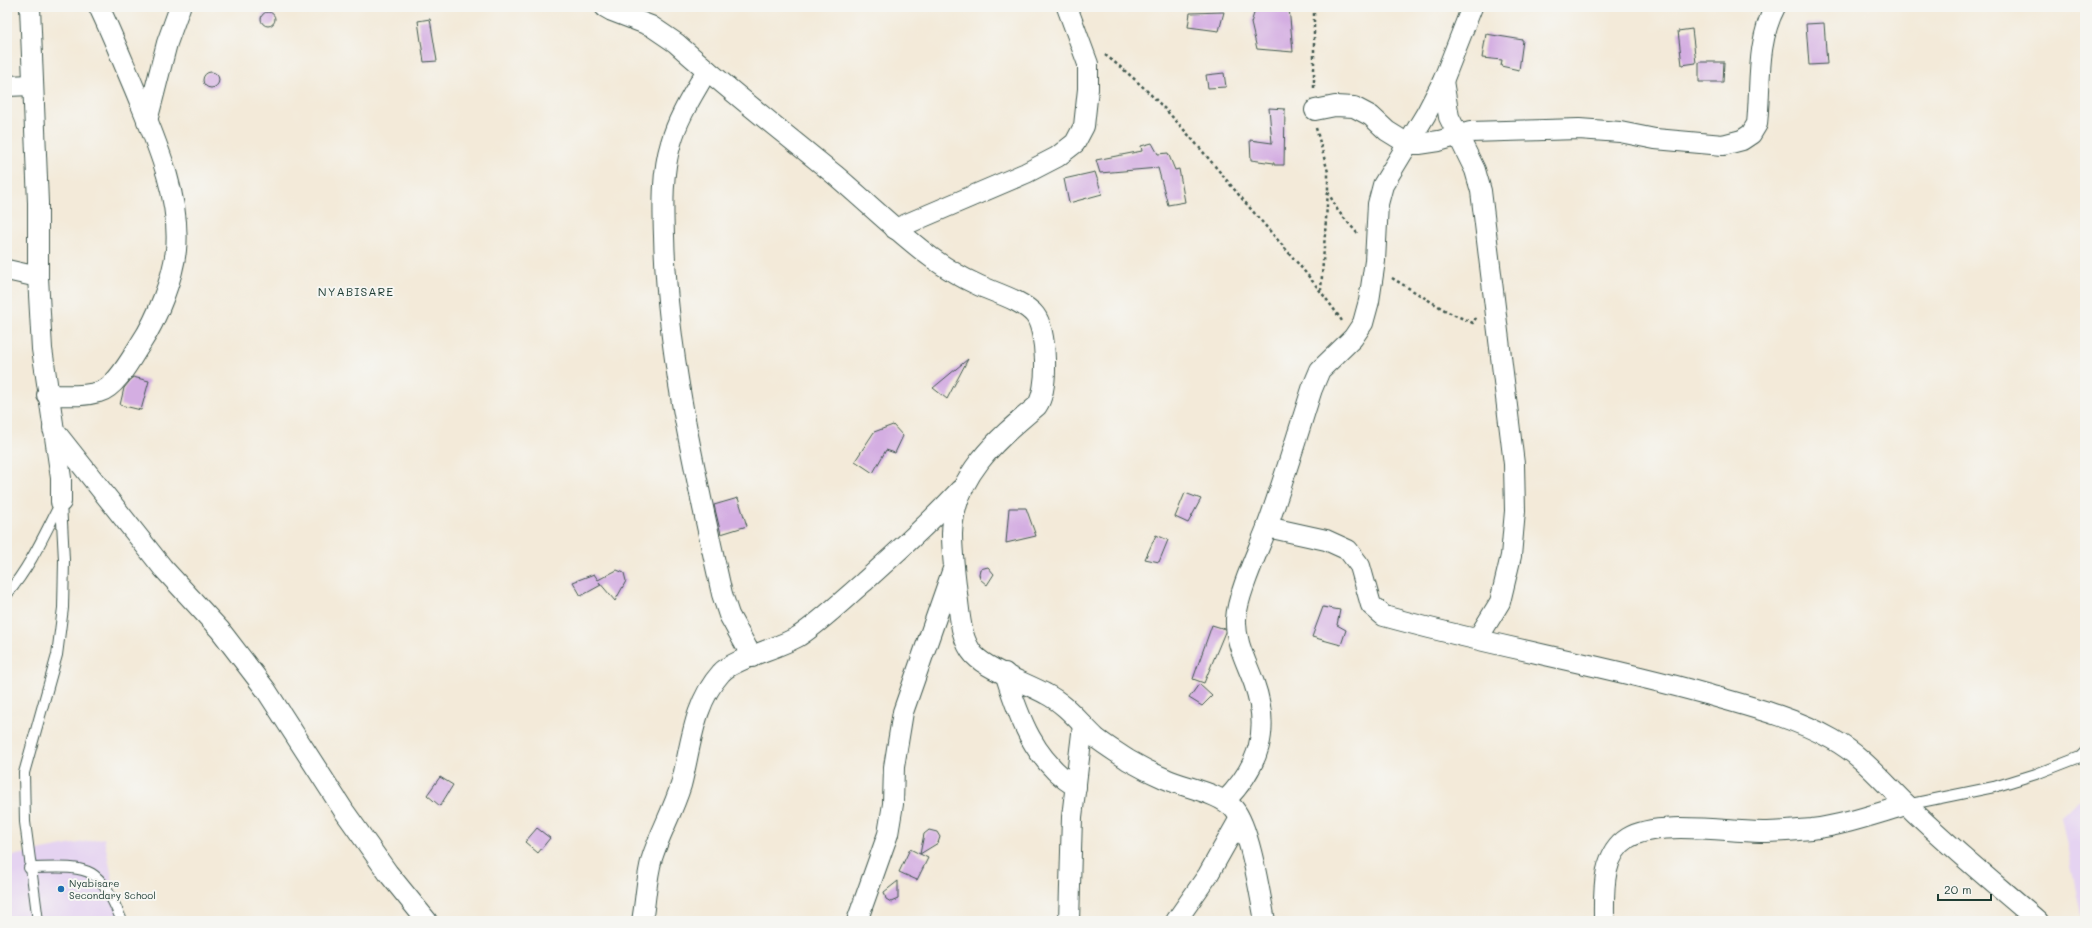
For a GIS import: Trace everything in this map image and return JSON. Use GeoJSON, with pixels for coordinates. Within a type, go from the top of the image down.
{"type":"FeatureCollection","features":[{"type":"Feature","properties":{"kind":"street"},"geometry":{"type":"LineString","coordinates":[[30,7],[38,203],[38,277],[42,349],[47,395],[61,478],[61,502]]}},
{"type":"Feature","properties":{"kind":"street"},"geometry":{"type":"LineString","coordinates":[[47,395],[80,395],[100,392],[118,378],[146,336],[165,295],[176,250],[175,214],[166,172],[147,121],[99,7]]}},
{"type":"Feature","properties":{"kind":"street"},"geometry":{"type":"LineString","coordinates":[[147,121],[167,43],[180,7]]}},
{"type":"Feature","properties":{"kind":"street"},"geometry":{"type":"LineString","coordinates":[[605,7],[612,12],[652,26],[676,43],[844,183],[895,229],[953,273],[1019,303],[1035,315],[1040,330],[1044,352],[1045,381],[1040,402],[986,452],[973,469],[964,486],[953,528],[954,565],[961,623],[968,647],[983,662],[1048,694],[1066,708],[1097,739],[1128,760],[1167,780],[1225,801],[1235,810],[1240,820],[1258,880],[1265,921]]}},
{"type":"Feature","properties":{"kind":"street"},"geometry":{"type":"LineString","coordinates":[[895,229],[1026,173],[1057,157],[1075,143],[1084,126],[1088,88],[1088,64],[1067,7]]}},
{"type":"Feature","properties":{"kind":"street"},"geometry":{"type":"LineString","coordinates":[[1225,801],[1242,784],[1258,753],[1262,725],[1260,708],[1254,684],[1239,647],[1236,619],[1240,599],[1267,527],[1312,389],[1320,370],[1353,338],[1363,323],[1369,301],[1376,260],[1378,204],[1383,185],[1400,153],[1408,144],[1443,81],[1472,7]]}},
{"type":"Feature","properties":{"kind":"street"},"geometry":{"type":"LineString","coordinates":[[1315,110],[1335,106],[1354,107],[1371,116],[1387,131],[1408,144],[1428,144],[1457,134],[1470,132],[1600,130],[1695,144],[1723,145],[1742,140],[1751,134],[1757,124],[1762,50],[1766,27],[1774,7]]}},
{"type":"Feature","properties":{"kind":"street"},"geometry":{"type":"LineString","coordinates":[[707,70],[688,102],[671,143],[666,171],[664,218],[665,269],[678,383],[722,594],[729,615],[752,657]]}},
{"type":"Feature","properties":{"kind":"street"},"geometry":{"type":"LineString","coordinates":[[1443,81],[1449,117],[1475,170],[1481,191],[1514,464],[1515,510],[1511,556],[1500,602],[1478,638]]}},
{"type":"Feature","properties":{"kind":"street"},"geometry":{"type":"LineString","coordinates":[[7,86],[32,85]]}},
{"type":"Feature","properties":{"kind":"street"},"geometry":{"type":"LineString","coordinates":[[7,270],[38,277]]}},
{"type":"Feature","properties":{"kind":"street"},"geometry":{"type":"LineString","coordinates":[[53,429],[164,568],[220,630],[266,690],[344,811],[397,885],[427,921]]}},
{"type":"Feature","properties":{"kind":"street"},"geometry":{"type":"LineString","coordinates":[[642,921],[652,860],[680,786],[701,704],[709,688],[723,670],[784,644],[815,625],[938,515],[964,486]]}},
{"type":"Feature","properties":{"kind":"street"},"geometry":{"type":"LineString","coordinates":[[1267,527],[1326,540],[1348,550],[1360,566],[1371,605],[1384,616],[1649,678],[1754,708],[1802,724],[1832,739],[1863,759],[1906,805],[1961,856],[2038,921]]}},
{"type":"Feature","properties":{"kind":"street"},"geometry":{"type":"LineString","coordinates":[[857,921],[888,834],[893,804],[894,767],[903,712],[954,565]]}},
{"type":"Feature","properties":{"kind":"street"},"geometry":{"type":"LineString","coordinates":[[1005,673],[1015,705],[1025,729],[1055,772],[1076,787]]}},
{"type":"Feature","properties":{"kind":"street"},"geometry":{"type":"LineString","coordinates":[[1069,921],[1072,816],[1083,725]]}},
{"type":"Feature","properties":{"kind":"street"},"geometry":{"type":"LineString","coordinates":[[1604,921],[1604,887],[1607,870],[1613,852],[1628,838],[1646,830],[1666,827],[1765,832],[1813,829],[1906,805]]}},
{"type":"Feature","properties":{"kind":"street"},"geometry":{"type":"LineString","coordinates":[[1176,921],[1208,875],[1240,820]]}},
{"type":"Feature","properties":{"kind":"lane"},"geometry":{"type":"LineString","coordinates":[[7,594],[18,581],[33,556],[61,502]]}},
{"type":"Feature","properties":{"kind":"lane"},"geometry":{"type":"LineString","coordinates":[[38,921],[29,868],[24,822],[24,773],[57,655],[63,608],[64,560],[61,502]]}},
{"type":"Feature","properties":{"kind":"lane"},"geometry":{"type":"LineString","coordinates":[[1906,805],[1994,787],[2015,781],[2080,757],[2085,752]]}},
{"type":"Feature","properties":{"kind":"lane"},"geometry":{"type":"LineString","coordinates":[[29,868],[65,867],[94,874],[102,880],[112,897],[122,921]]}},
{"type":"Feature","properties":{"kind":"path"},"geometry":{"type":"LineString","coordinates":[[1314,7],[1315,110],[1317,131],[1328,172],[1321,290]]}},
{"type":"Feature","properties":{"kind":"path"},"geometry":{"type":"LineString","coordinates":[[1103,53],[1138,82],[1162,107],[1321,290],[1353,338]]}},
{"type":"Feature","properties":{"kind":"path"},"geometry":{"type":"LineString","coordinates":[[1328,191],[1338,211],[1365,241],[1381,268],[1404,287],[1448,312],[1473,323],[1493,291]]}},
{"type":"Feature","properties":{"kind":"shaded area"},"geometry":{"type":"Polygon","coordinates":[[[2085,795],[2085,921],[2082,921],[2061,816],[2085,795]]]}},
{"type":"Feature","properties":{"kind":"shaded area","name":"Nyabisare Secondary School"},"geometry":{"type":"Polygon","coordinates":[[[104,838],[121,921],[7,921],[7,857],[104,838]]]}},
{"type":"Feature","properties":{"kind":"building"},"geometry":{"type":"Polygon","coordinates":[[[1256,7],[1289,7],[1293,52],[1257,49],[1251,23],[1256,7]]]}},
{"type":"Feature","properties":{"kind":"building"},"geometry":{"type":"Polygon","coordinates":[[[265,12],[271,12],[275,16],[275,22],[271,26],[265,26],[261,22],[261,16],[265,12]]]}},
{"type":"Feature","properties":{"kind":"building"},"geometry":{"type":"Polygon","coordinates":[[[1224,12],[1219,31],[1188,27],[1190,13],[1224,12]]]}},
{"type":"Feature","properties":{"kind":"building"},"geometry":{"type":"Polygon","coordinates":[[[430,19],[437,61],[424,62],[418,21],[430,19]]]}},
{"type":"Feature","properties":{"kind":"building"},"geometry":{"type":"Polygon","coordinates":[[[1824,23],[1827,64],[1809,65],[1806,24],[1824,23]]]}},
{"type":"Feature","properties":{"kind":"building"},"geometry":{"type":"Polygon","coordinates":[[[1692,29],[1696,63],[1682,65],[1678,31],[1692,29]]]}},
{"type":"Feature","properties":{"kind":"building"},"geometry":{"type":"Polygon","coordinates":[[[1486,34],[1523,40],[1519,70],[1501,66],[1502,60],[1482,58],[1486,34]]]}},
{"type":"Feature","properties":{"kind":"building"},"geometry":{"type":"Polygon","coordinates":[[[1699,62],[1724,62],[1723,82],[1699,82],[1699,62]]]}},
{"type":"Feature","properties":{"kind":"building"},"geometry":{"type":"Polygon","coordinates":[[[211,72],[218,77],[219,80],[214,87],[211,88],[204,83],[203,80],[208,73],[211,72]]]}},
{"type":"Feature","properties":{"kind":"building"},"geometry":{"type":"Polygon","coordinates":[[[1224,73],[1226,87],[1208,88],[1206,75],[1224,73]]]}},
{"type":"Feature","properties":{"kind":"building"},"geometry":{"type":"Polygon","coordinates":[[[1269,108],[1285,109],[1284,165],[1274,165],[1274,163],[1251,160],[1250,140],[1272,143],[1269,108]]]}},
{"type":"Feature","properties":{"kind":"building"},"geometry":{"type":"Polygon","coordinates":[[[1152,143],[1158,154],[1168,153],[1175,170],[1179,169],[1185,202],[1168,205],[1158,168],[1100,173],[1096,160],[1142,151],[1141,146],[1152,143]]]}},
{"type":"Feature","properties":{"kind":"building"},"geometry":{"type":"Polygon","coordinates":[[[1095,172],[1102,194],[1069,203],[1064,179],[1095,172]]]}},
{"type":"Feature","properties":{"kind":"building"},"geometry":{"type":"Polygon","coordinates":[[[968,359],[947,399],[933,388],[968,359]]]}},
{"type":"Feature","properties":{"kind":"building"},"geometry":{"type":"Polygon","coordinates":[[[133,377],[149,381],[141,410],[120,405],[124,388],[133,377]]]}},
{"type":"Feature","properties":{"kind":"building"},"geometry":{"type":"Polygon","coordinates":[[[893,425],[903,436],[895,453],[886,450],[873,473],[855,461],[874,432],[893,425]]]}},
{"type":"Feature","properties":{"kind":"building"},"geometry":{"type":"Polygon","coordinates":[[[1185,493],[1201,499],[1188,523],[1175,517],[1185,493]]]}},
{"type":"Feature","properties":{"kind":"building"},"geometry":{"type":"Polygon","coordinates":[[[738,498],[747,526],[721,534],[714,505],[738,498]]]}},
{"type":"Feature","properties":{"kind":"building"},"geometry":{"type":"Polygon","coordinates":[[[1009,508],[1026,508],[1036,536],[1006,543],[1009,508]]]}},
{"type":"Feature","properties":{"kind":"building"},"geometry":{"type":"Polygon","coordinates":[[[1156,535],[1168,540],[1159,562],[1145,559],[1156,535]]]}},
{"type":"Feature","properties":{"kind":"building"},"geometry":{"type":"Polygon","coordinates":[[[988,567],[994,574],[987,585],[980,579],[979,574],[980,569],[988,567]]]}},
{"type":"Feature","properties":{"kind":"building"},"geometry":{"type":"Polygon","coordinates":[[[617,570],[624,573],[626,581],[615,601],[599,582],[601,585],[581,596],[573,582],[594,574],[598,580],[617,570]]]}},
{"type":"Feature","properties":{"kind":"building"},"geometry":{"type":"Polygon","coordinates":[[[1323,607],[1340,610],[1337,625],[1346,630],[1341,645],[1312,637],[1323,607]]]}},
{"type":"Feature","properties":{"kind":"building"},"geometry":{"type":"Polygon","coordinates":[[[1212,625],[1225,629],[1225,632],[1204,683],[1193,679],[1212,625]]]}},
{"type":"Feature","properties":{"kind":"building"},"geometry":{"type":"Polygon","coordinates":[[[1199,684],[1212,696],[1202,706],[1189,698],[1199,684]]]}},
{"type":"Feature","properties":{"kind":"building"},"geometry":{"type":"Polygon","coordinates":[[[440,777],[453,785],[440,806],[427,795],[440,777]]]}},
{"type":"Feature","properties":{"kind":"building"},"geometry":{"type":"Polygon","coordinates":[[[537,828],[550,838],[538,853],[525,842],[537,828]]]}},
{"type":"Feature","properties":{"kind":"building"},"geometry":{"type":"Polygon","coordinates":[[[929,830],[937,832],[940,837],[938,843],[920,854],[924,834],[929,830]]]}},
{"type":"Feature","properties":{"kind":"building"},"geometry":{"type":"Polygon","coordinates":[[[910,849],[928,858],[917,880],[899,872],[910,849]]]}},
{"type":"Feature","properties":{"kind":"building"},"geometry":{"type":"Polygon","coordinates":[[[898,881],[898,899],[891,902],[886,899],[884,892],[898,881]]]}},
{"type":"Feature","properties":{"kind":"place","name":"Nyabisare Secondary School"},"geometry":{"type":"Point","coordinates":[61,889]}},
{"type":"Feature","properties":{"kind":"district","name":"NYABISARE"},"geometry":{"type":"Point","coordinates":[356,291]}}]}
